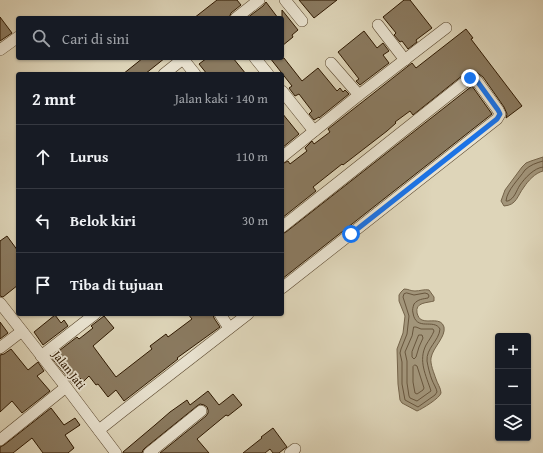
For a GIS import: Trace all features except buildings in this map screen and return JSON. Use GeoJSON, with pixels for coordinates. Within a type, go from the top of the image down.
{"type":"FeatureCollection","features":[{"type":"Feature","properties":{"kind":"street"},"geometry":{"type":"LineString","coordinates":[[239,16],[259,0]]}},
{"type":"Feature","properties":{"kind":"street"},"geometry":{"type":"LineString","coordinates":[[285,0],[302,21]]}},
{"type":"Feature","properties":{"kind":"street"},"geometry":{"type":"LineString","coordinates":[[378,26],[405,60]]}},
{"type":"Feature","properties":{"kind":"street"},"geometry":{"type":"LineString","coordinates":[[284,155],[314,130],[446,28]]}},
{"type":"Feature","properties":{"kind":"street"},"geometry":{"type":"LineString","coordinates":[[0,50],[16,38]]}},
{"type":"Feature","properties":{"kind":"street"},"geometry":{"type":"LineString","coordinates":[[167,72],[183,60]]}},
{"type":"Feature","properties":{"kind":"street"},"geometry":{"type":"LineString","coordinates":[[185,60],[194,72]]}},
{"type":"Feature","properties":{"kind":"street"},"geometry":{"type":"LineString","coordinates":[[257,60],[266,72]]}},
{"type":"Feature","properties":{"kind":"street"},"geometry":{"type":"LineString","coordinates":[[331,63],[359,95]]}},
{"type":"Feature","properties":{"kind":"street"},"geometry":{"type":"LineString","coordinates":[[284,225],[470,78],[474,78],[477,81],[498,110],[500,114],[497,119],[284,286]]}},
{"type":"Feature","properties":{"kind":"street"},"geometry":{"type":"LineString","coordinates":[[284,93],[314,130]]}},
{"type":"Feature","properties":{"kind":"street","name":"Jalan Jati"},"geometry":{"type":"LineString","coordinates":[[0,303],[116,453]]}},
{"type":"Feature","properties":{"kind":"street"},"geometry":{"type":"LineString","coordinates":[[42,356],[92,316]]}},
{"type":"Feature","properties":{"kind":"street"},"geometry":{"type":"LineString","coordinates":[[221,316],[229,328]]}},
{"type":"Feature","properties":{"kind":"street"},"geometry":{"type":"LineString","coordinates":[[99,430],[245,316]]}},
{"type":"Feature","properties":{"kind":"street"},"geometry":{"type":"LineString","coordinates":[[0,348],[22,331]]}},
{"type":"Feature","properties":{"kind":"street"},"geometry":{"type":"LineString","coordinates":[[0,440],[66,387]]}},
{"type":"Feature","properties":{"kind":"street"},"geometry":{"type":"LineString","coordinates":[[149,453],[201,411]]}},
{"type":"Feature","properties":{"kind":"water"},"geometry":{"type":"Polygon","coordinates":[[[543,157],[543,171],[535,175],[530,180],[512,204],[504,206],[501,201],[505,190],[522,167],[526,163],[543,157]]]}},
{"type":"Feature","properties":{"kind":"water"},"geometry":{"type":"Polygon","coordinates":[[[404,289],[415,291],[429,290],[434,297],[434,301],[425,303],[418,307],[417,313],[419,318],[425,321],[438,321],[444,327],[443,335],[431,358],[432,368],[441,393],[427,406],[417,411],[402,403],[400,400],[398,384],[397,349],[403,333],[405,316],[399,301],[399,295],[404,289]]]}},
{"type":"Feature","properties":{"kind":"route"},"geometry":{"type":"LineString","coordinates":[[351,234],[497,119],[500,114],[498,110],[477,81],[474,78],[470,78]]}}]}
